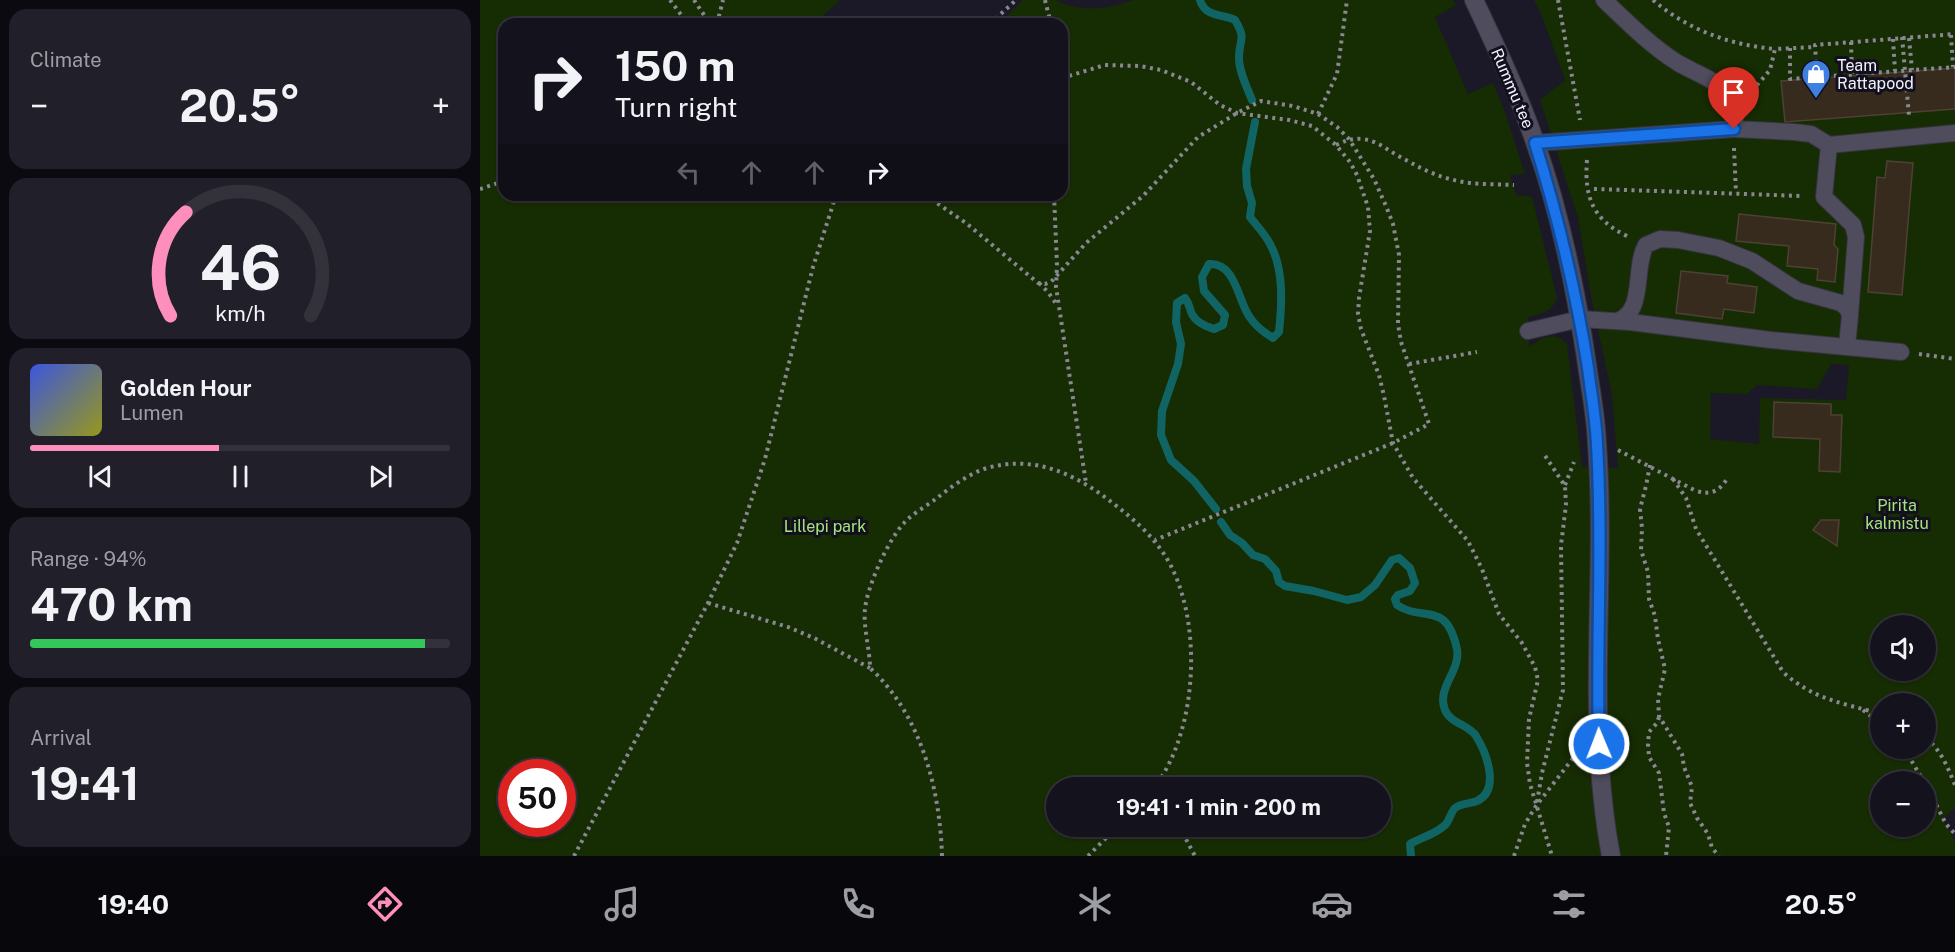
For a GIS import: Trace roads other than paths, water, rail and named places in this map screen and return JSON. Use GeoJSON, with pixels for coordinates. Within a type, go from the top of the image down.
{"type":"FeatureCollection","features":[{"type":"Feature","properties":{"kind":"main road","name":"Rummu tee"},"geometry":{"type":"LineString","coordinates":[[1474,0],[1508,73],[1535,143],[1552,195],[1580,319],[1597,443],[1599,763],[1611,856]]}},
{"type":"Feature","properties":{"kind":"lane"},"geometry":{"type":"LineString","coordinates":[[1604,0],[1678,63],[1724,90],[1732,99],[1737,110],[1734,129]]}},
{"type":"Feature","properties":{"kind":"lane"},"geometry":{"type":"LineString","coordinates":[[1535,143],[1734,129],[1811,134],[1828,145],[1955,134]]}},
{"type":"Feature","properties":{"kind":"lane"},"geometry":{"type":"LineString","coordinates":[[1828,145],[1824,197],[1853,225],[1856,237],[1847,346]]}},
{"type":"Feature","properties":{"kind":"lane"},"geometry":{"type":"LineString","coordinates":[[1617,321],[1629,314],[1635,300],[1642,252],[1646,245],[1660,239],[1702,244],[1734,253],[1752,261],[1798,291],[1840,303],[1847,308],[1850,315]]}},
{"type":"Feature","properties":{"kind":"lane"},"geometry":{"type":"LineString","coordinates":[[1528,332],[1580,319],[1901,352]]}},
{"type":"Feature","properties":{"kind":"waterway"},"geometry":{"type":"LineString","coordinates":[[1200,0],[1210,12],[1235,20],[1239,27],[1242,36],[1240,69],[1252,100]]}},
{"type":"Feature","properties":{"kind":"waterway"},"geometry":{"type":"LineString","coordinates":[[1216,509],[1194,481],[1171,460],[1161,435],[1162,411],[1178,364],[1181,344],[1176,322],[1177,303],[1185,298],[1193,315],[1204,325],[1214,329],[1223,325],[1225,315],[1204,291],[1202,277],[1209,264],[1218,265],[1230,275],[1245,309],[1257,326],[1273,338],[1279,332],[1281,298],[1278,264],[1268,240],[1250,217],[1252,203],[1247,186],[1246,169],[1255,122]]}},
{"type":"Feature","properties":{"kind":"waterway"},"geometry":{"type":"LineString","coordinates":[[1221,522],[1230,535],[1242,543],[1253,555],[1265,559],[1276,571],[1279,582],[1285,586],[1347,600],[1361,597],[1375,585],[1392,560],[1399,558],[1410,568],[1415,583],[1410,591],[1398,595],[1395,599],[1397,605],[1407,610],[1433,615],[1447,624],[1457,649],[1457,657],[1444,694],[1445,710],[1451,718],[1476,736],[1484,751],[1490,780],[1484,796],[1477,801],[1457,806],[1442,827],[1410,844],[1411,856]]}},
{"type":"Feature","properties":{"kind":"place","name":"Team Rattapood"},"geometry":{"type":"Point","coordinates":[1816,100]}},
{"type":"Feature","properties":{"kind":"park label","name":"Pirita kalmistu"},"geometry":{"type":"Point","coordinates":[1897,514]}},
{"type":"Feature","properties":{"kind":"park label","name":"Lillepi park"},"geometry":{"type":"Point","coordinates":[825,526]}}]}
